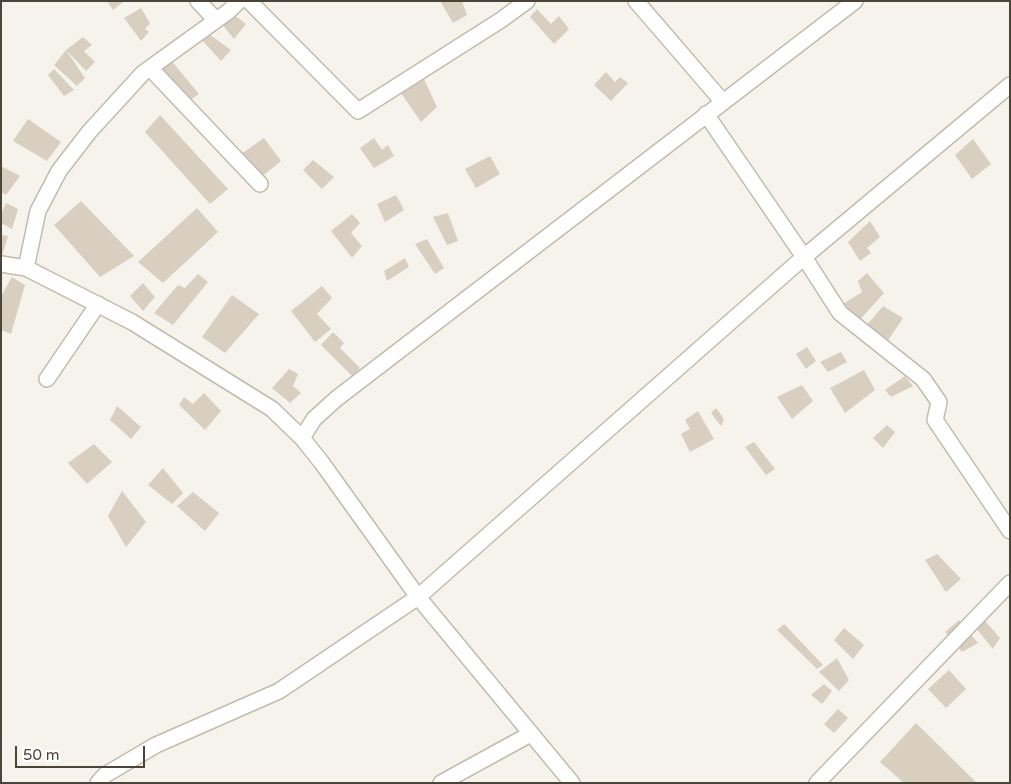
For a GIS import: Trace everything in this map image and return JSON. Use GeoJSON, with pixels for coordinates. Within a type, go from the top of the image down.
{"type":"FeatureCollection","features":[{"type":"Feature","properties":{"kind":"street"},"geometry":{"type":"LineString","coordinates":[[198,1],[216,20]]}},
{"type":"Feature","properties":{"kind":"street"},"geometry":{"type":"LineString","coordinates":[[26,268],[38,210],[59,171],[89,132],[143,74],[239,1]]}},
{"type":"Feature","properties":{"kind":"street"},"geometry":{"type":"LineString","coordinates":[[249,1],[358,112],[501,20],[527,1]]}},
{"type":"Feature","properties":{"kind":"street"},"geometry":{"type":"LineString","coordinates":[[636,1],[722,102]]}},
{"type":"Feature","properties":{"kind":"street"},"geometry":{"type":"LineString","coordinates":[[302,438],[314,419],[336,399],[855,1]]}},
{"type":"Feature","properties":{"kind":"street"},"geometry":{"type":"LineString","coordinates":[[150,68],[260,184]]}},
{"type":"Feature","properties":{"kind":"street"},"geometry":{"type":"LineString","coordinates":[[98,783],[105,775],[156,745],[279,691],[418,597],[804,257],[1010,85]]}},
{"type":"Feature","properties":{"kind":"street"},"geometry":{"type":"LineString","coordinates":[[706,114],[804,257],[840,314],[923,379],[939,402],[935,420],[1010,531]]}},
{"type":"Feature","properties":{"kind":"street"},"geometry":{"type":"LineString","coordinates":[[1,264],[26,268],[132,322],[272,409],[302,438],[418,597],[572,783]]}},
{"type":"Feature","properties":{"kind":"street"},"geometry":{"type":"LineString","coordinates":[[47,379],[98,304]]}},
{"type":"Feature","properties":{"kind":"street"},"geometry":{"type":"LineString","coordinates":[[817,783],[1010,583]]}},
{"type":"Feature","properties":{"kind":"street"},"geometry":{"type":"LineString","coordinates":[[441,783],[525,737]]}},
{"type":"Feature","properties":{"kind":"building"},"geometry":{"type":"Polygon","coordinates":[[[107,1],[124,1],[113,10],[107,1]]]}},
{"type":"Feature","properties":{"kind":"building"},"geometry":{"type":"Polygon","coordinates":[[[440,1],[462,1],[467,15],[453,23],[440,1]]]}},
{"type":"Feature","properties":{"kind":"building"},"geometry":{"type":"Polygon","coordinates":[[[141,8],[150,23],[145,29],[149,32],[141,41],[124,18],[141,8]]]}},
{"type":"Feature","properties":{"kind":"building"},"geometry":{"type":"Polygon","coordinates":[[[537,9],[551,24],[559,16],[569,29],[554,44],[530,17],[537,9]]]}},
{"type":"Feature","properties":{"kind":"building"},"geometry":{"type":"Polygon","coordinates":[[[229,11],[246,24],[234,39],[221,23],[229,11]]]}},
{"type":"Feature","properties":{"kind":"building"},"geometry":{"type":"Polygon","coordinates":[[[209,34],[231,50],[221,61],[202,40],[209,34]]]}},
{"type":"Feature","properties":{"kind":"building"},"geometry":{"type":"Polygon","coordinates":[[[83,37],[92,45],[84,51],[95,62],[86,71],[66,50],[83,37]]]}},
{"type":"Feature","properties":{"kind":"building"},"geometry":{"type":"Polygon","coordinates":[[[66,50],[85,78],[77,86],[54,65],[66,50]]]}},
{"type":"Feature","properties":{"kind":"building"},"geometry":{"type":"Polygon","coordinates":[[[170,59],[199,94],[189,101],[159,68],[170,59]]]}},
{"type":"Feature","properties":{"kind":"building"},"geometry":{"type":"Polygon","coordinates":[[[54,69],[74,90],[64,96],[48,75],[54,69]]]}},
{"type":"Feature","properties":{"kind":"building"},"geometry":{"type":"Polygon","coordinates":[[[606,72],[615,82],[620,77],[628,83],[611,101],[594,85],[606,72]]]}},
{"type":"Feature","properties":{"kind":"building"},"geometry":{"type":"Polygon","coordinates":[[[424,79],[437,107],[421,122],[401,93],[424,79]]]}},
{"type":"Feature","properties":{"kind":"building"},"geometry":{"type":"Polygon","coordinates":[[[160,115],[228,189],[210,204],[145,132],[160,115]]]}},
{"type":"Feature","properties":{"kind":"building"},"geometry":{"type":"Polygon","coordinates":[[[28,119],[61,142],[47,161],[13,141],[28,119]]]}},
{"type":"Feature","properties":{"kind":"building"},"geometry":{"type":"Polygon","coordinates":[[[264,138],[281,161],[260,178],[241,154],[264,138]]]}},
{"type":"Feature","properties":{"kind":"building"},"geometry":{"type":"Polygon","coordinates":[[[374,138],[382,150],[388,145],[394,156],[374,168],[360,148],[374,138]]]}},
{"type":"Feature","properties":{"kind":"building"},"geometry":{"type":"Polygon","coordinates":[[[973,139],[991,164],[972,179],[955,155],[973,139]]]}},
{"type":"Feature","properties":{"kind":"building"},"geometry":{"type":"Polygon","coordinates":[[[490,156],[500,174],[476,188],[465,169],[490,156]]]}},
{"type":"Feature","properties":{"kind":"building"},"geometry":{"type":"Polygon","coordinates":[[[313,160],[334,177],[322,189],[303,170],[313,160]]]}},
{"type":"Feature","properties":{"kind":"building"},"geometry":{"type":"Polygon","coordinates":[[[1,166],[20,176],[6,195],[1,192],[1,166]]]}},
{"type":"Feature","properties":{"kind":"building"},"geometry":{"type":"Polygon","coordinates":[[[396,195],[404,210],[385,222],[377,204],[396,195]]]}},
{"type":"Feature","properties":{"kind":"building"},"geometry":{"type":"Polygon","coordinates":[[[81,201],[134,256],[100,277],[54,225],[81,201]]]}},
{"type":"Feature","properties":{"kind":"building"},"geometry":{"type":"Polygon","coordinates":[[[6,203],[18,209],[12,229],[1,223],[1,214],[6,203]]]}},
{"type":"Feature","properties":{"kind":"building"},"geometry":{"type":"Polygon","coordinates":[[[197,208],[218,232],[163,283],[138,262],[197,208]]]}},
{"type":"Feature","properties":{"kind":"building"},"geometry":{"type":"Polygon","coordinates":[[[448,213],[458,241],[447,245],[433,217],[448,213]]]}},
{"type":"Feature","properties":{"kind":"building"},"geometry":{"type":"Polygon","coordinates":[[[352,214],[360,223],[351,233],[362,246],[352,258],[331,231],[352,214]]]}},
{"type":"Feature","properties":{"kind":"building"},"geometry":{"type":"Polygon","coordinates":[[[870,221],[880,237],[867,248],[871,253],[860,261],[848,242],[870,221]]]}},
{"type":"Feature","properties":{"kind":"building"},"geometry":{"type":"Polygon","coordinates":[[[1,235],[8,236],[2,256],[1,256],[1,235]]]}},
{"type":"Feature","properties":{"kind":"building"},"geometry":{"type":"Polygon","coordinates":[[[427,239],[444,268],[435,274],[415,244],[427,239]]]}},
{"type":"Feature","properties":{"kind":"building"},"geometry":{"type":"Polygon","coordinates":[[[405,258],[409,267],[387,281],[384,271],[405,258]]]}},
{"type":"Feature","properties":{"kind":"building"},"geometry":{"type":"Polygon","coordinates":[[[867,273],[884,293],[857,323],[843,304],[862,292],[858,281],[867,273]]]}},
{"type":"Feature","properties":{"kind":"building"},"geometry":{"type":"Polygon","coordinates":[[[198,274],[208,282],[173,325],[154,313],[178,285],[185,288],[198,274]]]}},
{"type":"Feature","properties":{"kind":"building"},"geometry":{"type":"Polygon","coordinates":[[[12,277],[25,285],[11,334],[1,330],[1,296],[12,277]]]}},
{"type":"Feature","properties":{"kind":"building"},"geometry":{"type":"Polygon","coordinates":[[[143,283],[155,297],[143,311],[130,296],[143,283]]]}},
{"type":"Feature","properties":{"kind":"building"},"geometry":{"type":"Polygon","coordinates":[[[322,286],[332,298],[317,314],[331,329],[315,342],[291,311],[322,286]]]}},
{"type":"Feature","properties":{"kind":"building"},"geometry":{"type":"Polygon","coordinates":[[[232,295],[259,314],[225,353],[202,337],[232,295]]]}},
{"type":"Feature","properties":{"kind":"building"},"geometry":{"type":"Polygon","coordinates":[[[883,306],[903,318],[887,342],[866,326],[883,306]]]}},
{"type":"Feature","properties":{"kind":"building"},"geometry":{"type":"Polygon","coordinates":[[[333,332],[344,343],[340,348],[360,368],[353,377],[321,345],[333,332]]]}},
{"type":"Feature","properties":{"kind":"building"},"geometry":{"type":"Polygon","coordinates":[[[807,347],[816,361],[806,369],[796,354],[807,347]]]}},
{"type":"Feature","properties":{"kind":"building"},"geometry":{"type":"Polygon","coordinates":[[[841,352],[847,362],[828,372],[820,362],[841,352]]]}},
{"type":"Feature","properties":{"kind":"building"},"geometry":{"type":"Polygon","coordinates":[[[289,369],[298,374],[293,386],[301,393],[290,403],[272,388],[289,369]]]}},
{"type":"Feature","properties":{"kind":"building"},"geometry":{"type":"Polygon","coordinates":[[[864,370],[875,390],[845,413],[830,388],[864,370]]]}},
{"type":"Feature","properties":{"kind":"building"},"geometry":{"type":"Polygon","coordinates":[[[905,376],[913,386],[891,397],[885,390],[905,376]]]}},
{"type":"Feature","properties":{"kind":"building"},"geometry":{"type":"Polygon","coordinates":[[[802,385],[813,401],[792,419],[777,397],[802,385]]]}},
{"type":"Feature","properties":{"kind":"building"},"geometry":{"type":"Polygon","coordinates":[[[204,393],[221,411],[205,430],[179,405],[184,397],[193,404],[204,393]]]}},
{"type":"Feature","properties":{"kind":"building"},"geometry":{"type":"Polygon","coordinates":[[[117,406],[141,427],[131,439],[110,420],[117,406]]]}},
{"type":"Feature","properties":{"kind":"building"},"geometry":{"type":"Polygon","coordinates":[[[716,408],[724,419],[721,426],[711,413],[716,408]]]}},
{"type":"Feature","properties":{"kind":"building"},"geometry":{"type":"Polygon","coordinates":[[[698,411],[714,439],[690,452],[681,434],[690,429],[685,420],[698,411]]]}},
{"type":"Feature","properties":{"kind":"building"},"geometry":{"type":"Polygon","coordinates":[[[887,425],[895,432],[883,448],[873,438],[887,425]]]}},
{"type":"Feature","properties":{"kind":"building"},"geometry":{"type":"Polygon","coordinates":[[[754,442],[775,469],[766,475],[745,447],[754,442]]]}},
{"type":"Feature","properties":{"kind":"building"},"geometry":{"type":"Polygon","coordinates":[[[94,444],[112,462],[87,484],[68,463],[94,444]]]}},
{"type":"Feature","properties":{"kind":"building"},"geometry":{"type":"Polygon","coordinates":[[[163,468],[183,493],[172,504],[148,485],[163,468]]]}},
{"type":"Feature","properties":{"kind":"building"},"geometry":{"type":"Polygon","coordinates":[[[122,491],[146,522],[126,547],[108,516],[122,491]]]}},
{"type":"Feature","properties":{"kind":"building"},"geometry":{"type":"Polygon","coordinates":[[[193,492],[219,513],[205,531],[177,506],[193,492]]]}},
{"type":"Feature","properties":{"kind":"building"},"geometry":{"type":"Polygon","coordinates":[[[937,554],[961,579],[946,592],[925,560],[937,554]]]}},
{"type":"Feature","properties":{"kind":"building"},"geometry":{"type":"Polygon","coordinates":[[[978,613],[1000,638],[993,649],[970,621],[978,613]]]}},
{"type":"Feature","properties":{"kind":"building"},"geometry":{"type":"Polygon","coordinates":[[[959,620],[978,643],[962,652],[945,632],[959,620]]]}},
{"type":"Feature","properties":{"kind":"building"},"geometry":{"type":"Polygon","coordinates":[[[784,624],[823,665],[817,669],[777,630],[784,624]]]}},
{"type":"Feature","properties":{"kind":"building"},"geometry":{"type":"Polygon","coordinates":[[[844,628],[864,645],[853,659],[834,640],[844,628]]]}},
{"type":"Feature","properties":{"kind":"building"},"geometry":{"type":"Polygon","coordinates":[[[837,658],[849,680],[839,691],[819,672],[837,658]]]}},
{"type":"Feature","properties":{"kind":"building"},"geometry":{"type":"Polygon","coordinates":[[[949,670],[966,689],[946,708],[928,689],[949,670]]]}},
{"type":"Feature","properties":{"kind":"building"},"geometry":{"type":"Polygon","coordinates":[[[824,684],[832,691],[822,704],[811,695],[824,684]]]}},
{"type":"Feature","properties":{"kind":"building"},"geometry":{"type":"Polygon","coordinates":[[[838,709],[848,718],[834,733],[824,724],[838,709]]]}},
{"type":"Feature","properties":{"kind":"building"},"geometry":{"type":"Polygon","coordinates":[[[916,723],[977,783],[904,783],[880,762],[916,723]]]}}]}
